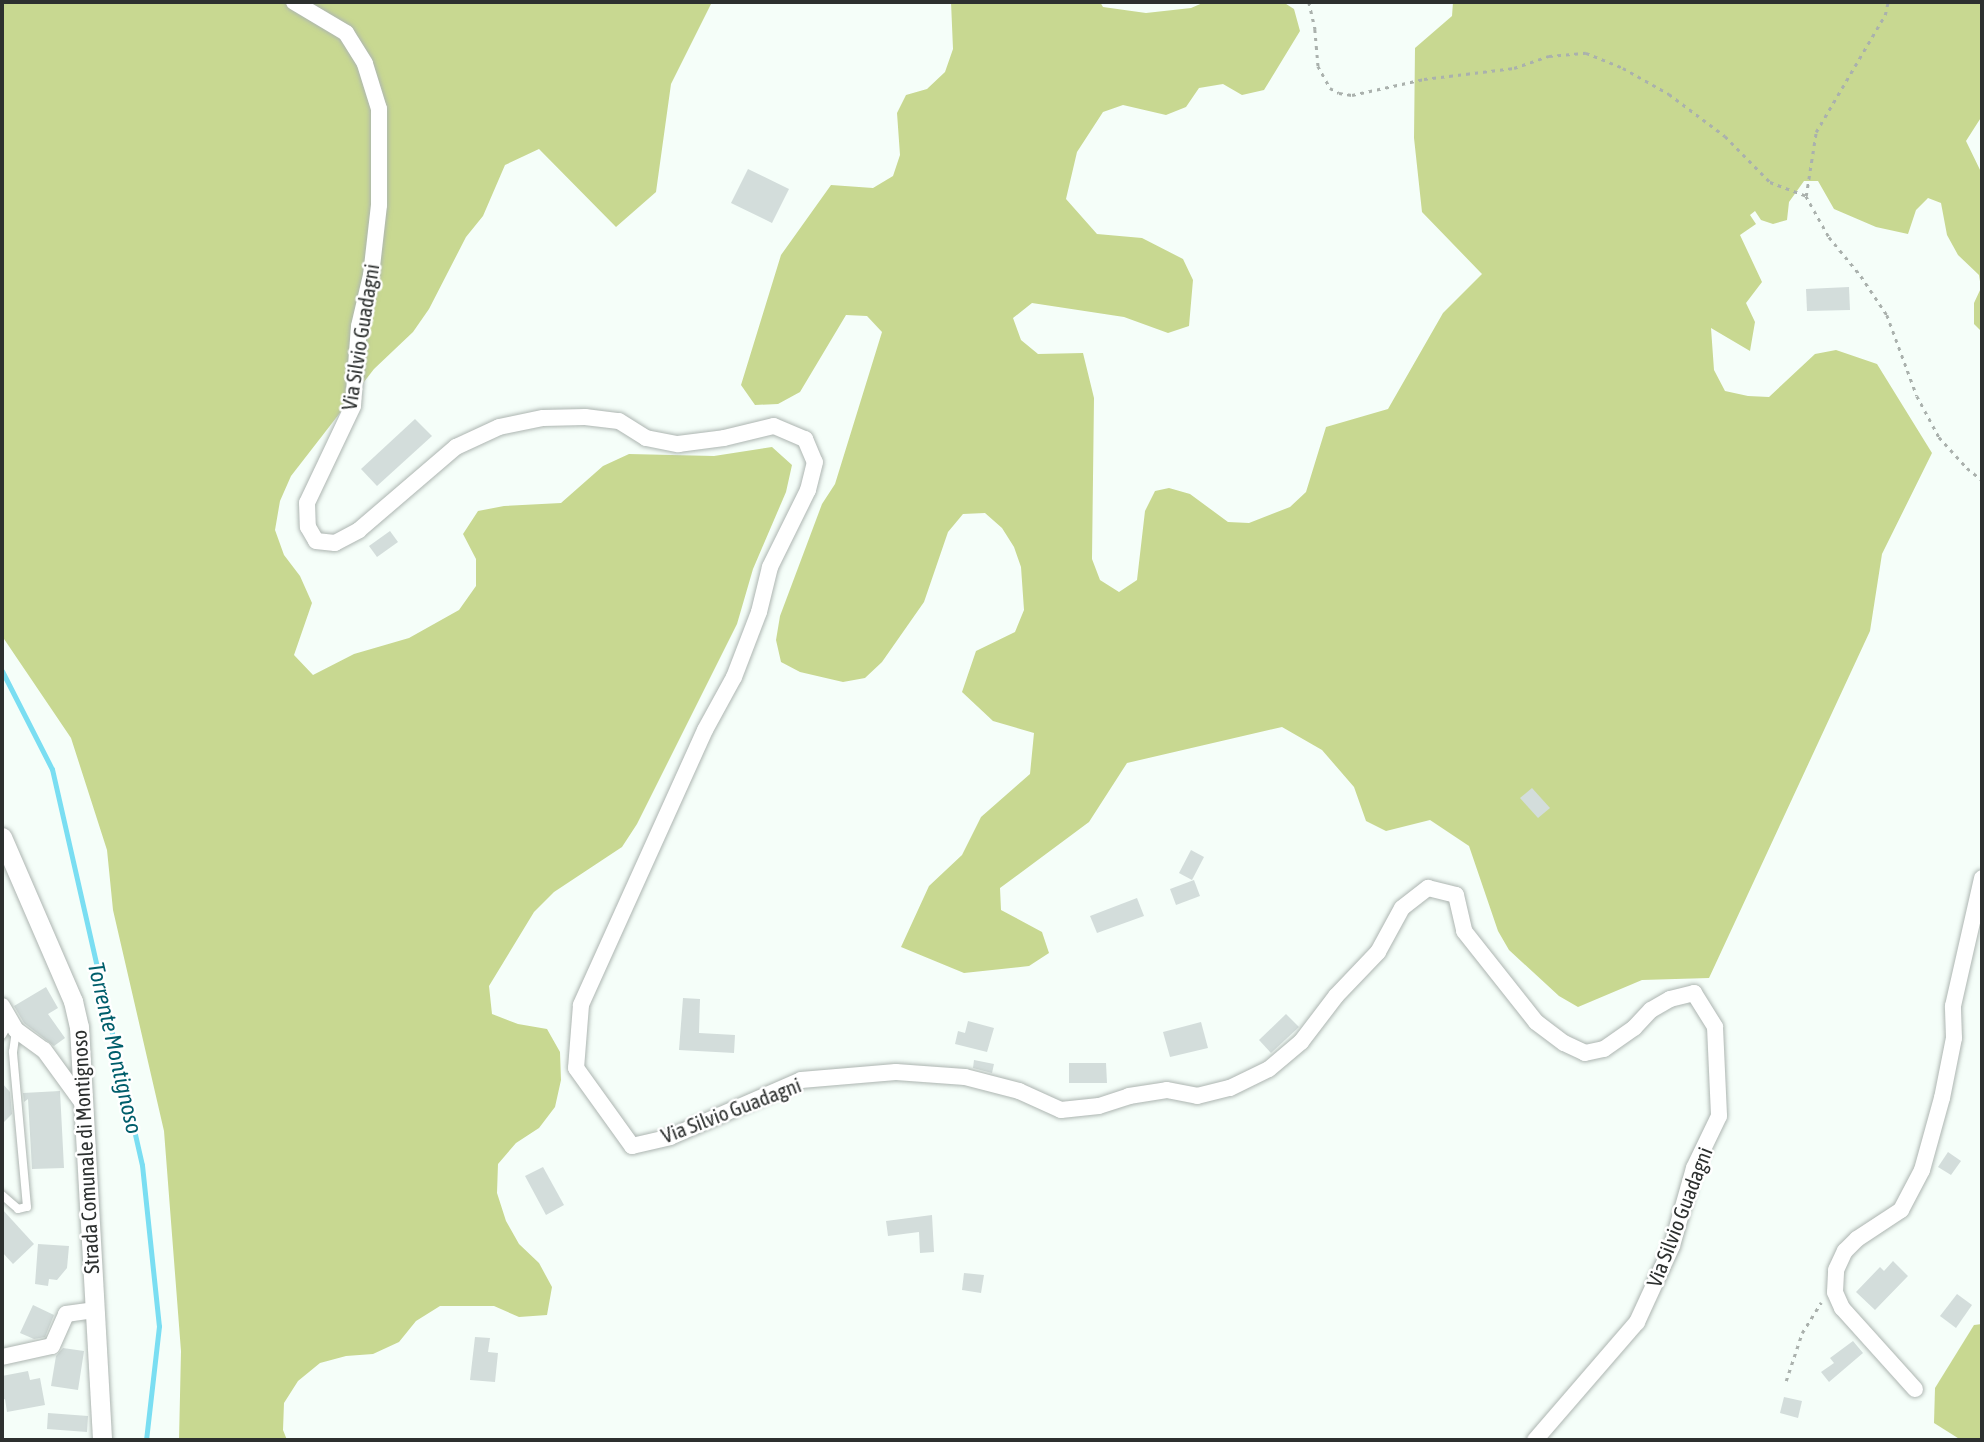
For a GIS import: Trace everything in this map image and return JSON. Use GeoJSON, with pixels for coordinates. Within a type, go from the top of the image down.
{"type":"FeatureCollection","features":[{"type":"Feature","properties":{"kind":"street","name":"Via Silvio Guadagni"},"geometry":{"type":"LineString","coordinates":[[294,2],[346,33],[365,64],[379,109],[379,205],[371,275],[359,326],[353,406],[307,503],[307,527],[316,541],[335,543],[359,530],[456,447],[499,427],[543,418],[585,417],[618,421],[646,438],[678,444],[724,438],[774,426],[805,439],[815,462],[808,490],[770,567],[759,611],[734,677],[705,730],[581,1005],[576,1068],[632,1146],[670,1137],[801,1080],[897,1072],[965,1077],[1019,1091],[1061,1110],[1098,1106],[1129,1096],[1167,1090],[1197,1096],[1230,1087],[1269,1069],[1301,1042],[1336,996],[1378,952],[1402,908],[1428,888],[1456,895],[1464,931],[1536,1022],[1564,1043],[1585,1053],[1604,1049],[1634,1028],[1651,1010],[1670,999],[1694,993],[1715,1027],[1719,1116],[1694,1168],[1672,1246],[1637,1322],[1535,1440]]}},
{"type":"Feature","properties":{"kind":"street","name":"Strada Comunale di Montignoso"},"geometry":{"type":"LineString","coordinates":[[2,837],[73,1001],[79,1027],[94,1310],[99,1348],[102,1440]]}},
{"type":"Feature","properties":{"kind":"street"},"geometry":{"type":"LineString","coordinates":[[1915,1389],[1842,1308],[1835,1292],[1836,1270],[1845,1251],[1857,1239],[1900,1210],[1922,1170],[1942,1098],[1954,1038],[1953,1006],[1982,878]]}},
{"type":"Feature","properties":{"kind":"street"},"geometry":{"type":"LineString","coordinates":[[2,1006],[9,1029],[44,1051],[84,1105]]}},
{"type":"Feature","properties":{"kind":"street"},"geometry":{"type":"LineString","coordinates":[[2,1357],[52,1346],[66,1314],[94,1310]]}},
{"type":"Feature","properties":{"kind":"lane"},"geometry":{"type":"LineString","coordinates":[[2,1195],[18,1209],[27,1207],[9,1029]]}},
{"type":"Feature","properties":{"kind":"path"},"geometry":{"type":"LineString","coordinates":[[1309,2],[1315,29],[1318,66],[1330,88],[1339,93],[1352,95],[1424,79],[1514,68],[1549,56],[1586,53],[1623,68],[1679,100],[1725,136],[1770,182],[1806,196]]}},
{"type":"Feature","properties":{"kind":"path"},"geometry":{"type":"LineString","coordinates":[[1888,2],[1885,15],[1816,132],[1806,196],[1829,237],[1861,276],[1887,315],[1917,396],[1938,437],[1982,480]]}},
{"type":"Feature","properties":{"kind":"path"},"geometry":{"type":"LineString","coordinates":[[1786,1381],[1802,1334],[1815,1309],[1835,1292]]}},
{"type":"Feature","properties":{"kind":"green space"},"geometry":{"type":"Polygon","coordinates":[[[2,2],[712,2],[671,84],[656,192],[616,227],[539,149],[505,165],[483,216],[466,237],[429,309],[413,332],[374,369],[291,476],[280,501],[275,530],[284,555],[300,576],[312,603],[294,655],[313,675],[354,654],[409,638],[459,610],[476,586],[476,559],[463,534],[478,511],[504,506],[561,503],[603,466],[629,454],[714,456],[772,447],[792,465],[786,492],[753,569],[737,624],[637,824],[622,847],[554,892],[534,912],[489,986],[492,1014],[518,1024],[547,1029],[560,1052],[561,1080],[555,1107],[539,1128],[516,1143],[498,1164],[497,1193],[506,1221],[519,1244],[539,1263],[552,1287],[547,1315],[519,1317],[494,1306],[440,1306],[416,1321],[399,1342],[373,1354],[346,1356],[320,1363],[298,1381],[284,1403],[283,1430],[287,1440],[179,1440],[181,1351],[164,1131],[113,910],[107,850],[71,738],[2,636],[2,2]]]}},
{"type":"Feature","properties":{"kind":"green space"},"geometry":{"type":"Polygon","coordinates":[[[951,2],[1100,2],[1103,7],[1146,13],[1191,8],[1205,2],[1283,2],[1294,9],[1300,31],[1264,90],[1242,95],[1223,84],[1199,88],[1186,107],[1166,115],[1123,105],[1103,112],[1077,152],[1066,199],[1097,234],[1142,238],[1183,259],[1193,280],[1189,326],[1168,333],[1124,317],[1032,303],[1013,318],[1021,340],[1038,354],[1083,353],[1094,398],[1092,559],[1100,580],[1119,592],[1137,580],[1145,511],[1155,491],[1169,488],[1190,494],[1228,522],[1249,523],[1290,507],[1306,492],[1326,427],[1388,409],[1443,313],[1482,274],[1422,212],[1414,138],[1415,48],[1452,16],[1453,2],[1982,2],[1982,116],[1966,141],[1982,174],[1982,332],[1974,324],[1974,303],[1981,288],[1979,275],[1958,255],[1947,235],[1941,203],[1928,198],[1916,210],[1908,234],[1876,227],[1834,209],[1818,181],[1804,181],[1789,202],[1787,220],[1773,224],[1761,220],[1755,211],[1750,215],[1756,224],[1740,235],[1762,282],[1746,303],[1755,322],[1750,351],[1711,328],[1714,370],[1725,391],[1748,396],[1769,397],[1815,354],[1836,350],[1877,364],[1932,453],[1882,554],[1870,631],[1709,978],[1642,980],[1578,1007],[1559,996],[1509,950],[1498,931],[1469,846],[1430,820],[1386,831],[1366,821],[1354,787],[1322,750],[1282,727],[1127,763],[1089,822],[1000,888],[1001,910],[1042,932],[1049,953],[1029,966],[964,973],[901,947],[929,886],[962,855],[981,817],[1030,774],[1034,733],[993,721],[962,692],[976,651],[1015,632],[1024,610],[1021,567],[1014,547],[1002,528],[985,513],[963,514],[948,532],[924,602],[882,662],[865,678],[843,682],[800,672],[781,662],[776,640],[780,616],[822,504],[835,484],[882,332],[867,316],[846,315],[800,392],[778,404],[755,405],[741,385],[781,255],[831,185],[873,188],[893,176],[900,155],[897,113],[906,95],[927,89],[945,72],[953,49],[951,2]]]}},
{"type":"Feature","properties":{"kind":"green space"},"geometry":{"type":"Polygon","coordinates":[[[1982,1324],[1982,1440],[1961,1440],[1934,1423],[1935,1388],[1974,1325],[1982,1324]]]}},
{"type":"Feature","properties":{"kind":"building"},"geometry":{"type":"Polygon","coordinates":[[[748,169],[789,189],[772,223],[731,203],[748,169]]]}},
{"type":"Feature","properties":{"kind":"building"},"geometry":{"type":"Polygon","coordinates":[[[1849,287],[1850,310],[1807,311],[1806,289],[1849,287]]]}},
{"type":"Feature","properties":{"kind":"building"},"geometry":{"type":"Polygon","coordinates":[[[415,419],[432,436],[377,486],[361,469],[415,419]]]}},
{"type":"Feature","properties":{"kind":"building"},"geometry":{"type":"Polygon","coordinates":[[[390,531],[398,542],[377,557],[369,546],[390,531]]]}},
{"type":"Feature","properties":{"kind":"building"},"geometry":{"type":"Polygon","coordinates":[[[1532,788],[1550,808],[1538,818],[1520,798],[1532,788]]]}},
{"type":"Feature","properties":{"kind":"building"},"geometry":{"type":"Polygon","coordinates":[[[1191,850],[1204,857],[1192,880],[1179,873],[1191,850]]]}},
{"type":"Feature","properties":{"kind":"building"},"geometry":{"type":"Polygon","coordinates":[[[1194,880],[1200,896],[1176,905],[1170,889],[1194,880]]]}},
{"type":"Feature","properties":{"kind":"building"},"geometry":{"type":"Polygon","coordinates":[[[1137,898],[1144,916],[1097,933],[1090,916],[1137,898]]]}},
{"type":"Feature","properties":{"kind":"building"},"geometry":{"type":"Polygon","coordinates":[[[46,987],[58,1008],[48,1014],[65,1038],[54,1046],[24,1023],[14,1006],[46,987]]]}},
{"type":"Feature","properties":{"kind":"building"},"geometry":{"type":"Polygon","coordinates":[[[683,998],[700,999],[699,1033],[735,1035],[734,1053],[679,1050],[683,998]]]}},
{"type":"Feature","properties":{"kind":"building"},"geometry":{"type":"Polygon","coordinates":[[[1286,1014],[1299,1027],[1271,1053],[1259,1040],[1286,1014]]]}},
{"type":"Feature","properties":{"kind":"building"},"geometry":{"type":"Polygon","coordinates":[[[968,1021],[994,1028],[987,1052],[955,1044],[958,1031],[965,1033],[968,1021]]]}},
{"type":"Feature","properties":{"kind":"building"},"geometry":{"type":"Polygon","coordinates":[[[1201,1022],[1208,1048],[1170,1057],[1163,1032],[1201,1022]]]}},
{"type":"Feature","properties":{"kind":"building"},"geometry":{"type":"Polygon","coordinates":[[[974,1060],[994,1064],[992,1073],[973,1068],[974,1060]]]}},
{"type":"Feature","properties":{"kind":"building"},"geometry":{"type":"Polygon","coordinates":[[[1069,1063],[1106,1063],[1107,1083],[1069,1083],[1069,1063]]]}},
{"type":"Feature","properties":{"kind":"building"},"geometry":{"type":"Polygon","coordinates":[[[2,1083],[10,1092],[12,1114],[2,1124],[2,1083]]]}},
{"type":"Feature","properties":{"kind":"building"},"geometry":{"type":"Polygon","coordinates":[[[60,1091],[64,1168],[32,1169],[28,1099],[24,1102],[23,1093],[60,1091]]]}},
{"type":"Feature","properties":{"kind":"building"},"geometry":{"type":"Polygon","coordinates":[[[1948,1152],[1961,1161],[1951,1175],[1938,1167],[1948,1152]]]}},
{"type":"Feature","properties":{"kind":"building"},"geometry":{"type":"Polygon","coordinates":[[[543,1167],[564,1205],[546,1215],[525,1176],[543,1167]]]}},
{"type":"Feature","properties":{"kind":"building"},"geometry":{"type":"Polygon","coordinates":[[[2,1209],[34,1244],[13,1264],[2,1252],[2,1209]]]}},
{"type":"Feature","properties":{"kind":"building"},"geometry":{"type":"Polygon","coordinates":[[[932,1215],[934,1252],[920,1253],[919,1232],[888,1236],[886,1221],[932,1215]]]}},
{"type":"Feature","properties":{"kind":"building"},"geometry":{"type":"Polygon","coordinates":[[[38,1244],[69,1246],[67,1268],[57,1280],[49,1279],[48,1286],[35,1284],[38,1244]]]}},
{"type":"Feature","properties":{"kind":"building"},"geometry":{"type":"Polygon","coordinates":[[[1893,1261],[1908,1276],[1875,1310],[1856,1292],[1880,1267],[1884,1271],[1893,1261]]]}},
{"type":"Feature","properties":{"kind":"building"},"geometry":{"type":"Polygon","coordinates":[[[964,1273],[984,1275],[981,1293],[962,1290],[964,1273]]]}},
{"type":"Feature","properties":{"kind":"building"},"geometry":{"type":"Polygon","coordinates":[[[1957,1294],[1972,1305],[1956,1328],[1940,1316],[1957,1294]]]}},
{"type":"Feature","properties":{"kind":"building"},"geometry":{"type":"Polygon","coordinates":[[[33,1305],[54,1315],[45,1337],[34,1339],[20,1333],[33,1305]]]}},
{"type":"Feature","properties":{"kind":"building"},"geometry":{"type":"Polygon","coordinates":[[[475,1337],[490,1338],[488,1352],[498,1353],[495,1382],[470,1380],[475,1337]]]}},
{"type":"Feature","properties":{"kind":"building"},"geometry":{"type":"Polygon","coordinates":[[[1853,1341],[1863,1353],[1829,1382],[1821,1372],[1834,1363],[1830,1358],[1853,1341]]]}},
{"type":"Feature","properties":{"kind":"building"},"geometry":{"type":"Polygon","coordinates":[[[63,1348],[84,1351],[78,1390],[51,1386],[56,1356],[63,1348]]]}},
{"type":"Feature","properties":{"kind":"building"},"geometry":{"type":"Polygon","coordinates":[[[28,1371],[30,1380],[40,1378],[45,1405],[7,1412],[5,1399],[2,1400],[2,1376],[28,1371]]]}},
{"type":"Feature","properties":{"kind":"building"},"geometry":{"type":"Polygon","coordinates":[[[1784,1397],[1802,1401],[1798,1418],[1780,1413],[1784,1397]]]}},
{"type":"Feature","properties":{"kind":"building"},"geometry":{"type":"Polygon","coordinates":[[[48,1413],[88,1416],[87,1432],[47,1429],[48,1413]]]}},
{"type":"Feature","properties":{"kind":"waterway","name":"Torrente Montignoso"},"geometry":{"type":"LineString","coordinates":[[2,671],[52,769],[142,1165],[159,1326],[146,1440]]}}]}
